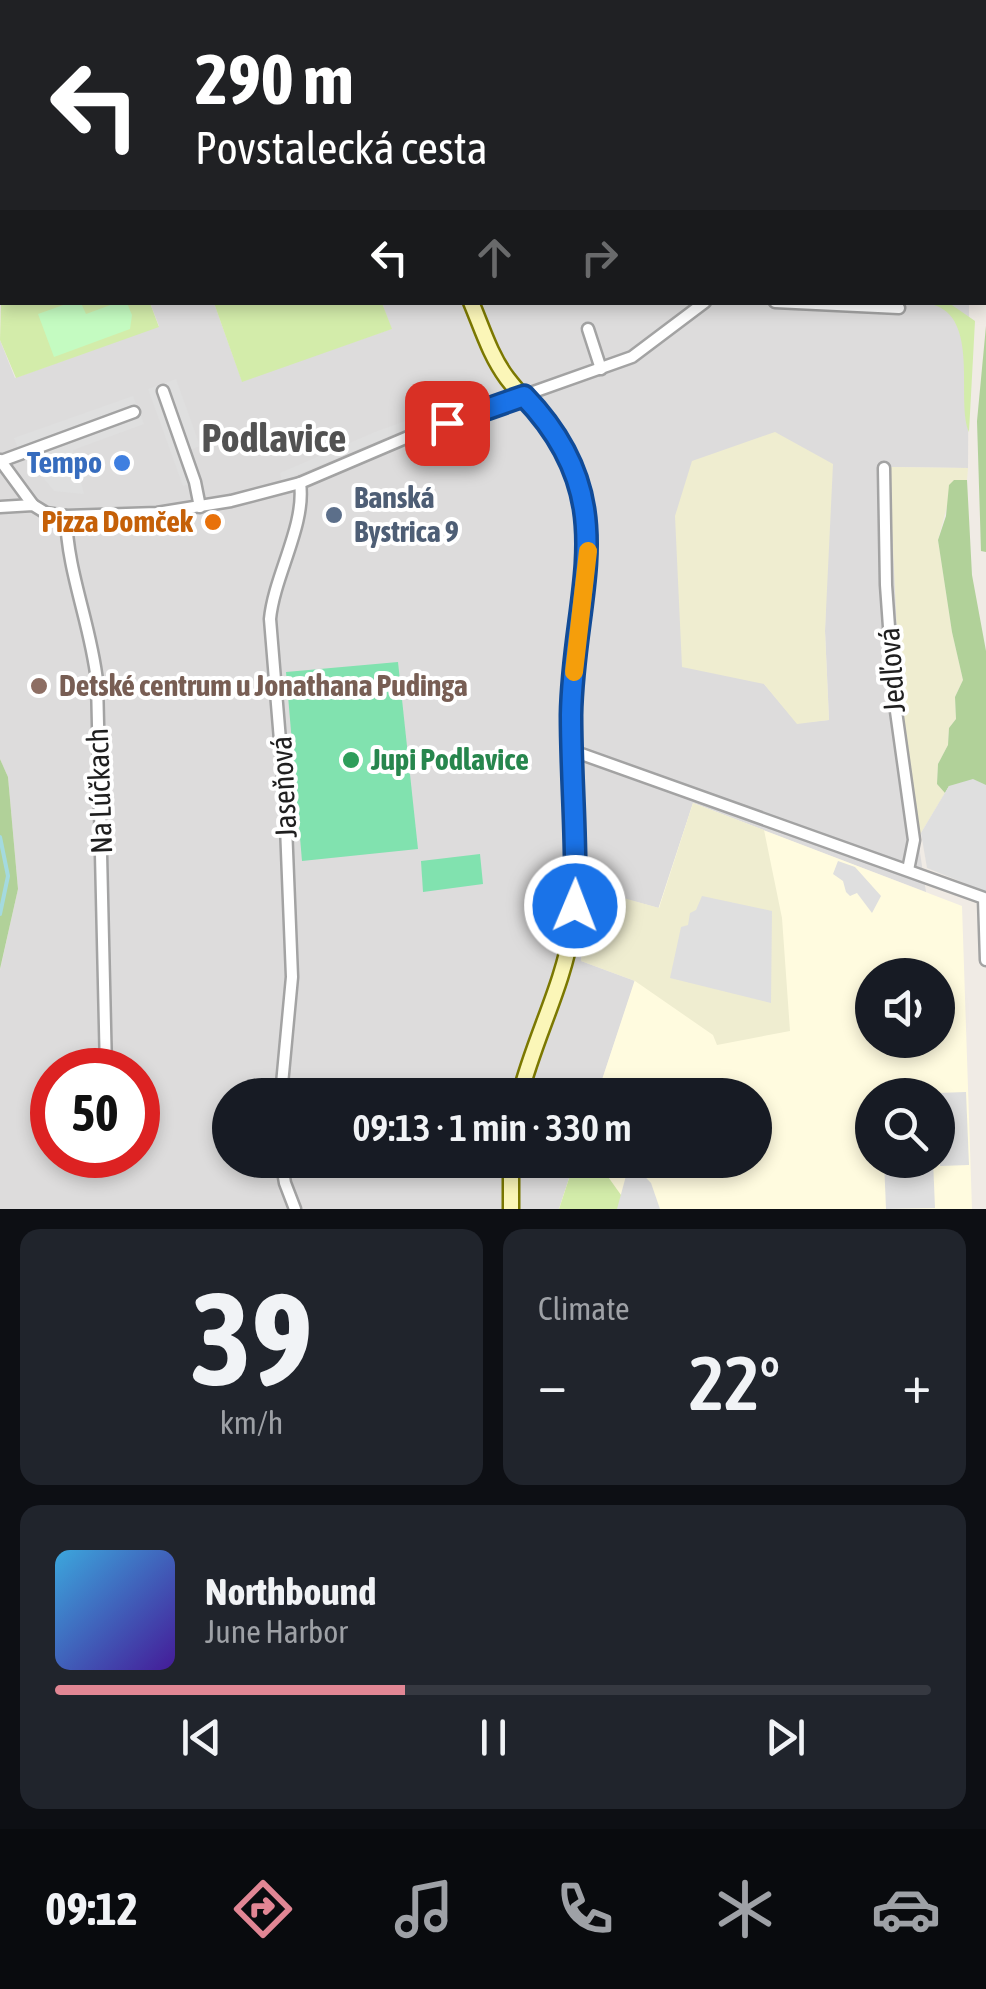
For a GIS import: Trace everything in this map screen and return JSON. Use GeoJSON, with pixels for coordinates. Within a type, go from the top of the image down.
{"type":"FeatureCollection","features":[{"type":"Feature","properties":{"kind":"main road"},"geometry":{"type":"LineString","coordinates":[[473,305],[498,364],[555,430],[573,464],[585,506],[588,550],[573,683],[576,874],[572,928],[526,1078]]}},
{"type":"Feature","properties":{"kind":"main road"},"geometry":{"type":"LineString","coordinates":[[511,1209],[512,1178]]}},
{"type":"Feature","properties":{"kind":"street"},"geometry":{"type":"LineString","coordinates":[[134,412],[0,461],[34,505],[46,513],[157,513],[200,507],[300,483],[415,434],[641,352],[701,305]]}},
{"type":"Feature","properties":{"kind":"street"},"geometry":{"type":"LineString","coordinates":[[837,305],[899,308]]}},
{"type":"Feature","properties":{"kind":"street"},"geometry":{"type":"LineString","coordinates":[[588,329],[601,368]]}},
{"type":"Feature","properties":{"kind":"street"},"geometry":{"type":"LineString","coordinates":[[162,391],[195,482],[200,507]]}},
{"type":"Feature","properties":{"kind":"street","name":"Jedľová"},"geometry":{"type":"LineString","coordinates":[[884,468],[886,586],[896,717],[914,840],[908,870]]}},
{"type":"Feature","properties":{"kind":"street","name":"Jaseňová"},"geometry":{"type":"LineString","coordinates":[[283,1078],[292,978],[286,801],[270,619],[272,594],[298,512],[300,483]]}},
{"type":"Feature","properties":{"kind":"street"},"geometry":{"type":"LineString","coordinates":[[0,508],[34,505]]}},
{"type":"Feature","properties":{"kind":"street","name":"Na Lúčkach"},"geometry":{"type":"LineString","coordinates":[[66,516],[66,538],[97,681],[105,1048]]}},
{"type":"Feature","properties":{"kind":"street"},"geometry":{"type":"LineString","coordinates":[[573,751],[984,898],[986,960]]}},
{"type":"Feature","properties":{"kind":"street"},"geometry":{"type":"LineString","coordinates":[[284,1178],[295,1209]]}},
{"type":"Feature","properties":{"kind":"shaded area"},"geometry":{"type":"Polygon","coordinates":[[[151,305],[215,305],[242,381],[391,329],[383,305],[969,305],[968,468],[890,467],[902,735],[926,892],[694,804],[659,908],[588,889],[581,961],[635,981],[603,1078],[212,1078],[212,1178],[569,1178],[559,1209],[0,1209],[0,970],[18,889],[8,777],[0,759],[0,340],[15,378],[159,326],[151,305]],[[827,559],[764,684],[797,723],[829,720],[827,559]]]}},
{"type":"Feature","properties":{"kind":"shaded area"},"geometry":{"type":"Polygon","coordinates":[[[176,379],[200,446],[185,452],[195,482],[183,486],[148,389],[176,379]]]}},
{"type":"Feature","properties":{"kind":"shaded area"},"geometry":{"type":"Polygon","coordinates":[[[492,394],[491,400],[392,435],[282,481],[280,473],[375,432],[492,394]]]}},
{"type":"Feature","properties":{"kind":"shaded area"},"geometry":{"type":"Polygon","coordinates":[[[133,396],[144,424],[73,450],[84,494],[54,491],[17,446],[14,438],[133,396]]]}},
{"type":"Feature","properties":{"kind":"shaded area"},"geometry":{"type":"Polygon","coordinates":[[[775,432],[833,464],[825,631],[829,720],[797,724],[764,684],[682,667],[675,516],[692,461],[775,432]]]}},
{"type":"Feature","properties":{"kind":"shaded area"},"geometry":{"type":"Polygon","coordinates":[[[889,467],[968,468],[967,480],[954,480],[938,540],[963,680],[955,697],[956,719],[949,728],[948,745],[938,764],[937,784],[945,793],[919,836],[902,735],[889,467]]]}},
{"type":"Feature","properties":{"kind":"shaded area"},"geometry":{"type":"Polygon","coordinates":[[[973,779],[986,785],[986,892],[927,868],[921,833],[949,786],[973,779]]]}},
{"type":"Feature","properties":{"kind":"shaded area"},"geometry":{"type":"Polygon","coordinates":[[[693,803],[962,906],[972,1209],[559,1209],[569,1178],[772,1178],[772,1078],[603,1078],[693,803]]]}},
{"type":"Feature","properties":{"kind":"shaded area"},"geometry":{"type":"Polygon","coordinates":[[[693,803],[764,830],[782,918],[790,1031],[717,1045],[713,1035],[635,981],[581,961],[588,888],[659,908],[693,803]]]}},
{"type":"Feature","properties":{"kind":"shaded area"},"geometry":{"type":"Polygon","coordinates":[[[838,861],[855,867],[881,896],[872,913],[857,893],[850,896],[846,892],[843,881],[833,874],[838,861]]]}},
{"type":"Feature","properties":{"kind":"shaded area"},"geometry":{"type":"Polygon","coordinates":[[[702,896],[772,911],[771,1003],[670,978],[681,927],[688,925],[690,913],[696,910],[702,896]]]}},
{"type":"Feature","properties":{"kind":"shaded area"},"geometry":{"type":"Polygon","coordinates":[[[955,1092],[966,1092],[969,1165],[955,1165],[955,1092]]]}},
{"type":"Feature","properties":{"kind":"shaded area"},"geometry":{"type":"Polygon","coordinates":[[[625,1178],[646,1178],[660,1209],[617,1209],[625,1178]]]}},
{"type":"Feature","properties":{"kind":"shaded area"},"geometry":{"type":"Polygon","coordinates":[[[885,1178],[934,1178],[935,1208],[886,1209],[885,1178]]]}},
{"type":"Feature","properties":{"kind":"green space"},"geometry":{"type":"Polygon","coordinates":[[[1,305],[151,305],[159,327],[16,378],[0,340],[1,305]]]}},
{"type":"Feature","properties":{"kind":"green space"},"geometry":{"type":"Polygon","coordinates":[[[63,305],[82,305],[86,314],[111,305],[128,305],[132,315],[130,329],[54,357],[38,314],[63,305]]]}},
{"type":"Feature","properties":{"kind":"green space"},"geometry":{"type":"Polygon","coordinates":[[[215,305],[383,305],[392,329],[242,382],[215,305]]]}},
{"type":"Feature","properties":{"kind":"green space"},"geometry":{"type":"Polygon","coordinates":[[[932,305],[952,305],[975,321],[969,432],[958,329],[950,315],[932,305]]]}},
{"type":"Feature","properties":{"kind":"green space"},"geometry":{"type":"Polygon","coordinates":[[[986,326],[986,552],[981,551],[977,421],[986,326]]]}},
{"type":"Feature","properties":{"kind":"green space"},"geometry":{"type":"Polygon","coordinates":[[[954,480],[967,480],[972,575],[986,651],[986,785],[949,786],[945,793],[937,784],[938,764],[948,745],[949,728],[956,719],[955,697],[963,680],[938,540],[946,516],[949,485],[954,480]]]}},
{"type":"Feature","properties":{"kind":"green space","name":"Jupi Podlavice"},"geometry":{"type":"Polygon","coordinates":[[[398,662],[418,849],[302,861],[286,672],[398,662]]]}},
{"type":"Feature","properties":{"kind":"green space"},"geometry":{"type":"Polygon","coordinates":[[[0,759],[8,777],[18,889],[0,969],[0,759]]]}},
{"type":"Feature","properties":{"kind":"green space"},"geometry":{"type":"Polygon","coordinates":[[[480,854],[483,884],[423,892],[421,861],[480,854]]]}},
{"type":"Feature","properties":{"kind":"green space"},"geometry":{"type":"Polygon","coordinates":[[[569,1178],[609,1178],[626,1202],[624,1209],[559,1209],[569,1178]]]}},
{"type":"Feature","properties":{"kind":"waterway"},"geometry":{"type":"LineString","coordinates":[[0,837],[8,876],[0,914]]}},
{"type":"Feature","properties":{"kind":"slow traffic"},"geometry":{"type":"LineString","coordinates":[[574,672],[588,551]]}},
{"type":"Feature","properties":{"kind":"place","name":"Tempo"},"geometry":{"type":"Point","coordinates":[122,463]}},
{"type":"Feature","properties":{"kind":"place","name":"Banská Bystrica 9"},"geometry":{"type":"Point","coordinates":[334,515]}},
{"type":"Feature","properties":{"kind":"place","name":"Pizza Domček"},"geometry":{"type":"Point","coordinates":[213,522]}},
{"type":"Feature","properties":{"kind":"place","name":"Detské centrum u Jonathana Pudinga"},"geometry":{"type":"Point","coordinates":[39,686]}},
{"type":"Feature","properties":{"kind":"place","name":"Jupi Podlavice"},"geometry":{"type":"Point","coordinates":[351,760]}},
{"type":"Feature","properties":{"kind":"district","name":"Podlavice"},"geometry":{"type":"Point","coordinates":[274,438]}},
{"type":"Feature","properties":{"kind":"route"},"geometry":{"type":"LineString","coordinates":[[447,423],[524,396],[555,430],[580,485],[588,550],[571,715],[575,906]]}}]}
